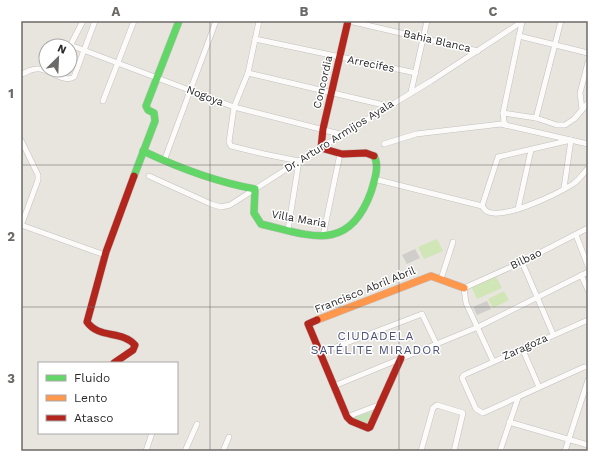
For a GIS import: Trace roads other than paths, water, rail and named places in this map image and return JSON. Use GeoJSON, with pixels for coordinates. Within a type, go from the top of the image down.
{"type":"FeatureCollection","features":[{"type":"Feature","properties":{"kind":"street"},"geometry":{"type":"LineString","coordinates":[[74,38],[83,21]]}},
{"type":"Feature","properties":{"kind":"street"},"geometry":{"type":"LineString","coordinates":[[78,65],[95,21]]}},
{"type":"Feature","properties":{"kind":"street"},"geometry":{"type":"LineString","coordinates":[[103,101],[134,21]]}},
{"type":"Feature","properties":{"kind":"street"},"geometry":{"type":"LineString","coordinates":[[115,362],[133,350],[135,345],[134,341],[126,336],[104,334],[90,327],[87,322],[105,255],[156,117],[146,106],[179,21]]}},
{"type":"Feature","properties":{"kind":"street"},"geometry":{"type":"LineString","coordinates":[[164,161],[189,90],[216,21]]}},
{"type":"Feature","properties":{"kind":"street"},"geometry":{"type":"LineString","coordinates":[[259,21],[248,73],[234,107],[230,145],[299,161],[288,230]]}},
{"type":"Feature","properties":{"kind":"street","name":"Bahia Blanca"},"geometry":{"type":"LineString","coordinates":[[348,21],[478,51]]}},
{"type":"Feature","properties":{"kind":"street","name":"Concordia"},"geometry":{"type":"LineString","coordinates":[[321,148],[323,129],[348,21]]}},
{"type":"Feature","properties":{"kind":"street"},"geometry":{"type":"LineString","coordinates":[[411,92],[427,21]]}},
{"type":"Feature","properties":{"kind":"street"},"geometry":{"type":"LineString","coordinates":[[510,21],[512,28]]}},
{"type":"Feature","properties":{"kind":"street"},"geometry":{"type":"LineString","coordinates":[[506,125],[503,114],[522,21]]}},
{"type":"Feature","properties":{"kind":"street","name":"Dr. Arturo Armijos Ayala"},"geometry":{"type":"LineString","coordinates":[[149,176],[211,204],[221,207],[230,205],[478,51],[522,21]]}},
{"type":"Feature","properties":{"kind":"street"},"geometry":{"type":"LineString","coordinates":[[536,118],[561,21]]}},
{"type":"Feature","properties":{"kind":"street"},"geometry":{"type":"LineString","coordinates":[[519,36],[588,53]]}},
{"type":"Feature","properties":{"kind":"street","name":"Arrecifes"},"geometry":{"type":"LineString","coordinates":[[255,39],[416,73]]}},
{"type":"Feature","properties":{"kind":"street","name":"Nogoya"},"geometry":{"type":"LineString","coordinates":[[78,48],[234,107],[344,135]]}},
{"type":"Feature","properties":{"kind":"street"},"geometry":{"type":"LineString","coordinates":[[582,110],[580,93],[588,62]]}},
{"type":"Feature","properties":{"kind":"street"},"geometry":{"type":"LineString","coordinates":[[21,74],[38,68]]}},
{"type":"Feature","properties":{"kind":"street"},"geometry":{"type":"LineString","coordinates":[[248,73],[388,106]]}},
{"type":"Feature","properties":{"kind":"street"},"geometry":{"type":"LineString","coordinates":[[503,114],[536,118],[557,125],[565,125],[570,123],[588,103]]}},
{"type":"Feature","properties":{"kind":"street"},"geometry":{"type":"LineString","coordinates":[[384,144],[416,134],[496,124],[588,144]]}},
{"type":"Feature","properties":{"kind":"street"},"geometry":{"type":"LineString","coordinates":[[21,140],[38,175],[38,180],[21,226],[105,255]]}},
{"type":"Feature","properties":{"kind":"street"},"geometry":{"type":"LineString","coordinates":[[482,206],[498,157],[571,140]]}},
{"type":"Feature","properties":{"kind":"street"},"geometry":{"type":"LineString","coordinates":[[564,188],[571,140]]}},
{"type":"Feature","properties":{"kind":"street"},"geometry":{"type":"LineString","coordinates":[[321,148],[340,154],[370,153],[375,156],[377,161],[374,179],[482,206],[486,212],[494,214],[518,209],[544,200],[580,178],[588,168]]}},
{"type":"Feature","properties":{"kind":"street"},"geometry":{"type":"LineString","coordinates":[[518,209],[531,150]]}},
{"type":"Feature","properties":{"kind":"street"},"geometry":{"type":"LineString","coordinates":[[143,151],[204,178],[229,185],[255,189]]}},
{"type":"Feature","properties":{"kind":"street"},"geometry":{"type":"LineString","coordinates":[[323,236],[340,154]]}},
{"type":"Feature","properties":{"kind":"street","name":"Villa Maria"},"geometry":{"type":"LineString","coordinates":[[255,189],[254,216],[256,221],[260,224],[323,236],[336,235],[357,221],[364,211],[374,179]]}},
{"type":"Feature","properties":{"kind":"street","name":"Bilbao"},"geometry":{"type":"LineString","coordinates":[[464,288],[522,262],[588,228]]}},
{"type":"Feature","properties":{"kind":"street"},"geometry":{"type":"LineString","coordinates":[[576,235],[588,266]]}},
{"type":"Feature","properties":{"kind":"street"},"geometry":{"type":"LineString","coordinates":[[453,242],[441,279],[464,288],[466,303],[493,361]]}},
{"type":"Feature","properties":{"kind":"street"},"geometry":{"type":"LineString","coordinates":[[522,262],[553,334]]}},
{"type":"Feature","properties":{"kind":"street"},"geometry":{"type":"LineString","coordinates":[[334,386],[478,327],[536,296],[588,272]]}},
{"type":"Feature","properties":{"kind":"street"},"geometry":{"type":"LineString","coordinates":[[581,275],[588,290]]}},
{"type":"Feature","properties":{"kind":"street","name":"Francisco Abril Abril"},"geometry":{"type":"LineString","coordinates":[[320,353],[308,324],[430,276],[441,279]]}},
{"type":"Feature","properties":{"kind":"street"},"geometry":{"type":"LineString","coordinates":[[402,358],[369,428],[351,421],[347,417],[320,353],[422,314],[436,343]]}},
{"type":"Feature","properties":{"kind":"street","name":"Zaragoza"},"geometry":{"type":"LineString","coordinates":[[518,398],[483,413],[476,409],[462,378],[464,375],[493,361],[588,320]]}},
{"type":"Feature","properties":{"kind":"street"},"geometry":{"type":"LineString","coordinates":[[522,348],[539,387]]}},
{"type":"Feature","properties":{"kind":"street"},"geometry":{"type":"LineString","coordinates":[[500,451],[518,398],[584,367],[588,367]]}},
{"type":"Feature","properties":{"kind":"street"},"geometry":{"type":"LineString","coordinates":[[565,451],[588,380]]}},
{"type":"Feature","properties":{"kind":"street"},"geometry":{"type":"LineString","coordinates":[[347,417],[382,403]]}},
{"type":"Feature","properties":{"kind":"street"},"geometry":{"type":"LineString","coordinates":[[421,451],[433,408],[437,405],[464,413],[454,451]]}},
{"type":"Feature","properties":{"kind":"street"},"geometry":{"type":"LineString","coordinates":[[509,422],[569,438],[588,445]]}},
{"type":"Feature","properties":{"kind":"street"},"geometry":{"type":"LineString","coordinates":[[185,451],[197,424]]}},
{"type":"Feature","properties":{"kind":"street"},"geometry":{"type":"LineString","coordinates":[[146,451],[152,434]]}},
{"type":"Feature","properties":{"kind":"street"},"geometry":{"type":"LineString","coordinates":[[223,451],[229,437]]}},
{"type":"Feature","properties":{"kind":"district","name":"CIUDADELA SATÉLITE MIRADOR"},"geometry":{"type":"Point","coordinates":[376,343]}}]}
